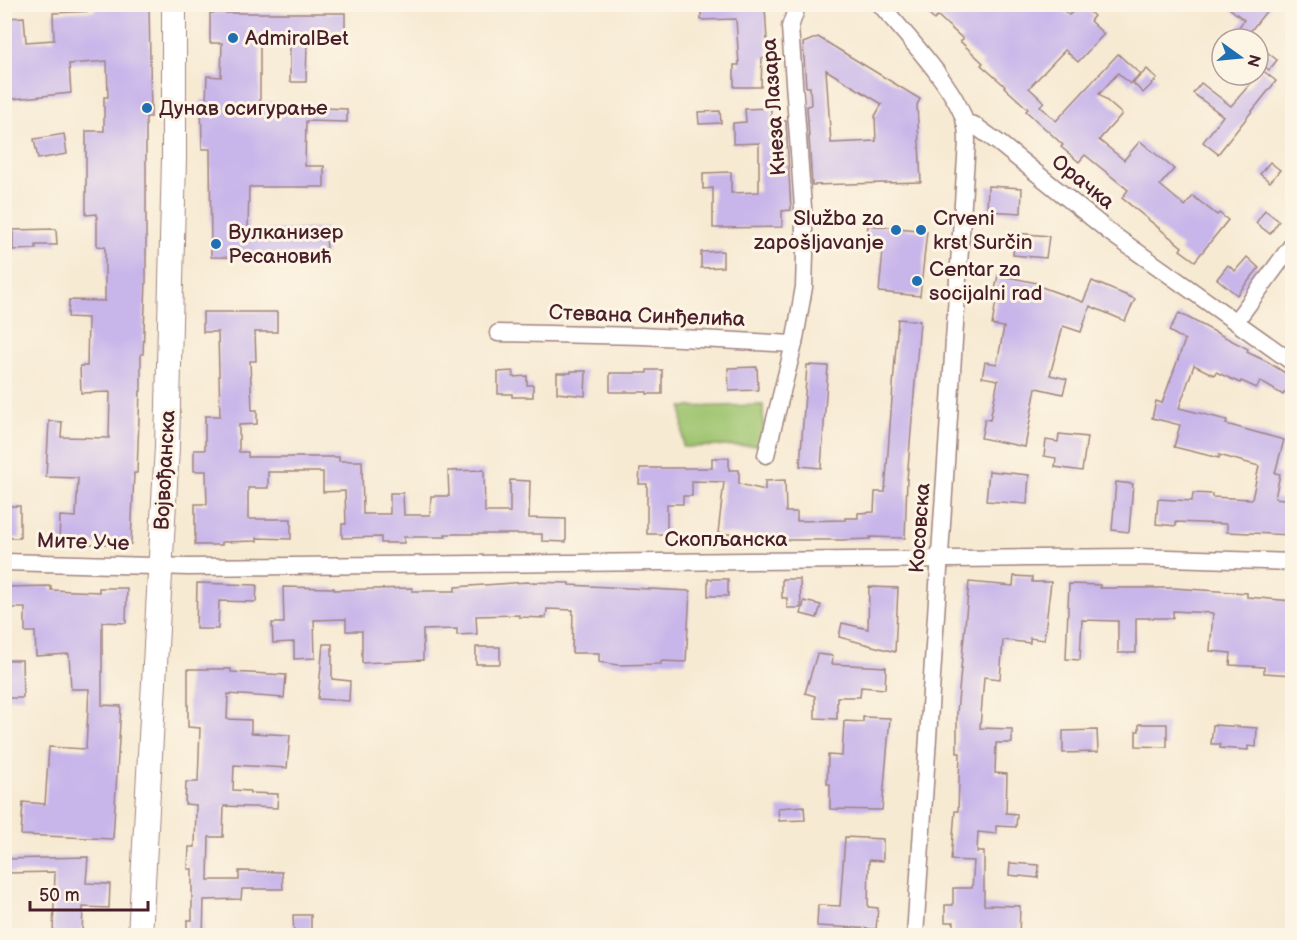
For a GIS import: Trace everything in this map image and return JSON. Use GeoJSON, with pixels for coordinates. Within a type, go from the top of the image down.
{"type":"FeatureCollection","features":[{"type":"Feature","properties":{"kind":"main road","name":"Војвођанска"},"geometry":{"type":"LineString","coordinates":[[140,936],[167,447],[174,4]]}},
{"type":"Feature","properties":{"kind":"street","name":"Кнеза Лазара"},"geometry":{"type":"LineString","coordinates":[[766,455],[794,344],[804,287],[805,254],[799,141],[790,27],[798,4]]}},
{"type":"Feature","properties":{"kind":"street"},"geometry":{"type":"LineString","coordinates":[[880,4],[935,72],[957,103],[965,123]]}},
{"type":"Feature","properties":{"kind":"street","name":"Орачка"},"geometry":{"type":"LineString","coordinates":[[965,123],[974,125],[1112,234],[1293,362]]}},
{"type":"Feature","properties":{"kind":"street","name":"Косовска"},"geometry":{"type":"LineString","coordinates":[[915,936],[967,142],[965,123]]}},
{"type":"Feature","properties":{"kind":"street"},"geometry":{"type":"LineString","coordinates":[[1236,321],[1293,245]]}},
{"type":"Feature","properties":{"kind":"street","name":"Стевана Синђелића"},"geometry":{"type":"LineString","coordinates":[[498,333],[642,336],[794,344]]}},
{"type":"Feature","properties":{"kind":"street","name":"Скопљанска"},"geometry":{"type":"LineString","coordinates":[[160,566],[1137,557],[1293,562]]}},
{"type":"Feature","properties":{"kind":"street","name":"Мите Уче"},"geometry":{"type":"LineString","coordinates":[[4,562],[160,566]]}},
{"type":"Feature","properties":{"kind":"green space"},"geometry":{"type":"Polygon","coordinates":[[[763,405],[764,445],[683,447],[682,407],[763,405]]]}},
{"type":"Feature","properties":{"kind":"building"},"geometry":{"type":"Polygon","coordinates":[[[149,4],[151,117],[146,117],[146,281],[137,473],[134,473],[131,544],[59,544],[60,516],[76,517],[78,478],[46,477],[49,421],[62,422],[61,437],[109,438],[110,392],[81,393],[80,366],[87,366],[88,318],[68,317],[69,300],[105,301],[105,247],[97,246],[97,214],[86,215],[86,131],[104,131],[104,97],[108,97],[107,61],[69,64],[71,93],[4,100],[4,44],[9,44],[7,18],[24,17],[26,42],[54,40],[53,13],[95,11],[95,7],[149,4]]]}},
{"type":"Feature","properties":{"kind":"building"},"geometry":{"type":"Polygon","coordinates":[[[919,4],[1057,5],[1069,15],[1081,4],[1094,16],[1090,21],[1104,34],[1078,62],[1065,50],[1029,88],[1044,102],[1040,106],[1056,121],[1118,54],[1140,74],[1130,84],[1118,73],[1099,94],[1122,114],[1099,140],[1124,160],[1140,141],[1174,169],[1160,185],[1185,206],[1193,196],[1217,215],[1219,213],[1228,220],[1195,261],[1180,250],[1182,247],[1122,198],[1128,190],[1085,155],[1079,162],[1061,147],[1063,145],[1026,111],[1028,109],[981,65],[983,63],[960,41],[963,39],[938,16],[934,20],[919,4]]]}},
{"type":"Feature","properties":{"kind":"building"},"geometry":{"type":"Polygon","coordinates":[[[1224,4],[1272,4],[1254,27],[1239,27],[1244,20],[1224,4]]]}},
{"type":"Feature","properties":{"kind":"building"},"geometry":{"type":"Polygon","coordinates":[[[765,7],[768,58],[762,58],[761,87],[734,87],[734,65],[739,65],[736,19],[701,20],[701,8],[765,7]]]}},
{"type":"Feature","properties":{"kind":"building"},"geometry":{"type":"Polygon","coordinates":[[[210,13],[345,13],[345,43],[307,43],[306,82],[290,82],[290,43],[260,43],[260,102],[285,103],[284,106],[326,106],[326,108],[347,109],[347,122],[306,121],[305,166],[324,166],[324,187],[249,187],[248,231],[326,228],[327,254],[264,255],[264,258],[211,257],[210,149],[202,149],[201,100],[206,100],[207,76],[221,77],[222,43],[210,43],[210,13]]]}},
{"type":"Feature","properties":{"kind":"building"},"geometry":{"type":"Polygon","coordinates":[[[818,37],[920,99],[917,105],[921,182],[812,185],[807,106],[811,105],[810,87],[806,87],[803,43],[818,37]],[[826,70],[831,143],[876,141],[875,116],[882,104],[826,70]]]}},
{"type":"Feature","properties":{"kind":"building"},"geometry":{"type":"Polygon","coordinates":[[[1270,54],[1277,60],[1270,69],[1270,54]]]}},
{"type":"Feature","properties":{"kind":"building"},"geometry":{"type":"Polygon","coordinates":[[[1147,69],[1157,79],[1143,93],[1133,83],[1147,69]]]}},
{"type":"Feature","properties":{"kind":"building"},"geometry":{"type":"Polygon","coordinates":[[[1270,76],[1276,81],[1218,154],[1203,142],[1223,116],[1193,93],[1201,83],[1231,106],[1248,87],[1270,87],[1270,76]]]}},
{"type":"Feature","properties":{"kind":"building"},"geometry":{"type":"Polygon","coordinates":[[[771,108],[771,121],[786,121],[791,210],[782,211],[782,227],[713,228],[713,188],[703,189],[703,173],[731,172],[731,193],[759,192],[759,143],[733,144],[733,123],[746,122],[745,109],[771,108]]]}},
{"type":"Feature","properties":{"kind":"building"},"geometry":{"type":"Polygon","coordinates":[[[720,111],[721,123],[699,124],[698,112],[720,111]]]}},
{"type":"Feature","properties":{"kind":"building"},"geometry":{"type":"Polygon","coordinates":[[[64,134],[67,154],[38,159],[34,139],[64,134]]]}},
{"type":"Feature","properties":{"kind":"building"},"geometry":{"type":"Polygon","coordinates":[[[1270,162],[1280,170],[1270,182],[1260,174],[1270,162]]]}},
{"type":"Feature","properties":{"kind":"building"},"geometry":{"type":"Polygon","coordinates":[[[988,186],[1022,188],[1021,213],[987,211],[988,186]]]}},
{"type":"Feature","properties":{"kind":"building"},"geometry":{"type":"Polygon","coordinates":[[[1265,210],[1279,221],[1270,234],[1256,223],[1265,210]]]}},
{"type":"Feature","properties":{"kind":"building"},"geometry":{"type":"Polygon","coordinates":[[[868,225],[927,231],[920,296],[879,292],[883,250],[866,248],[868,225]]]}},
{"type":"Feature","properties":{"kind":"building"},"geometry":{"type":"Polygon","coordinates":[[[56,229],[57,245],[36,245],[36,249],[13,250],[13,230],[56,229]]]}},
{"type":"Feature","properties":{"kind":"building"},"geometry":{"type":"Polygon","coordinates":[[[1015,233],[1049,236],[1046,258],[1013,255],[1015,233]]]}},
{"type":"Feature","properties":{"kind":"building"},"geometry":{"type":"Polygon","coordinates":[[[723,251],[723,267],[701,268],[701,252],[723,251]]]}},
{"type":"Feature","properties":{"kind":"building"},"geometry":{"type":"Polygon","coordinates":[[[1247,257],[1259,268],[1237,295],[1217,279],[1228,265],[1235,271],[1247,257]]]}},
{"type":"Feature","properties":{"kind":"building"},"geometry":{"type":"Polygon","coordinates":[[[998,275],[1037,283],[1036,285],[1083,302],[1092,281],[1135,299],[1125,321],[1090,306],[1081,332],[1063,326],[1050,375],[1067,379],[1063,394],[1036,388],[1025,447],[981,438],[985,419],[990,420],[998,380],[982,377],[985,362],[997,364],[1004,327],[992,325],[996,301],[993,300],[998,275]]]}},
{"type":"Feature","properties":{"kind":"building"},"geometry":{"type":"Polygon","coordinates":[[[203,312],[277,312],[277,332],[255,332],[256,361],[250,361],[252,410],[257,410],[257,424],[239,425],[239,452],[248,452],[248,457],[339,457],[339,461],[362,461],[363,514],[390,514],[390,493],[403,493],[404,515],[430,515],[431,496],[449,496],[448,471],[484,470],[485,512],[510,512],[510,480],[530,481],[529,518],[566,519],[566,542],[542,541],[542,534],[445,534],[446,537],[404,537],[404,543],[381,543],[381,537],[342,538],[342,524],[346,524],[345,491],[323,492],[323,472],[268,472],[268,488],[248,488],[248,519],[291,519],[291,539],[257,538],[257,541],[222,542],[222,545],[195,545],[195,504],[207,504],[206,471],[194,471],[194,450],[205,450],[205,416],[220,416],[218,332],[203,332],[203,312]]]}},
{"type":"Feature","properties":{"kind":"building"},"geometry":{"type":"Polygon","coordinates":[[[1179,313],[1248,349],[1247,352],[1293,378],[1293,393],[1287,389],[1283,395],[1260,381],[1257,388],[1216,372],[1214,375],[1194,365],[1179,408],[1227,420],[1226,424],[1284,440],[1275,473],[1280,474],[1275,498],[1293,500],[1293,535],[1227,532],[1227,524],[1176,522],[1176,526],[1156,524],[1158,499],[1192,501],[1193,493],[1212,494],[1212,497],[1252,499],[1259,466],[1219,455],[1219,458],[1174,447],[1180,425],[1152,418],[1156,401],[1162,403],[1185,340],[1169,331],[1179,313]]]}},
{"type":"Feature","properties":{"kind":"building"},"geometry":{"type":"Polygon","coordinates":[[[898,319],[920,321],[907,480],[905,538],[760,540],[760,537],[718,533],[724,482],[692,481],[692,496],[683,496],[683,504],[667,504],[667,534],[647,534],[647,484],[639,484],[640,468],[712,468],[712,458],[729,458],[729,470],[739,470],[739,484],[765,490],[765,481],[785,480],[786,512],[797,512],[797,521],[845,520],[845,518],[858,518],[858,513],[874,512],[875,492],[885,492],[898,319]]]}},
{"type":"Feature","properties":{"kind":"building"},"geometry":{"type":"Polygon","coordinates":[[[807,365],[828,366],[821,468],[800,466],[807,365]]]}},
{"type":"Feature","properties":{"kind":"building"},"geometry":{"type":"Polygon","coordinates":[[[757,367],[758,390],[729,391],[728,368],[757,367]]]}},
{"type":"Feature","properties":{"kind":"building"},"geometry":{"type":"Polygon","coordinates":[[[647,370],[662,370],[662,394],[610,392],[610,373],[647,373],[647,370]]]}},
{"type":"Feature","properties":{"kind":"building"},"geometry":{"type":"Polygon","coordinates":[[[513,371],[513,377],[527,376],[527,385],[533,385],[533,397],[498,394],[498,372],[513,371]]]}},
{"type":"Feature","properties":{"kind":"building"},"geometry":{"type":"Polygon","coordinates":[[[571,371],[586,371],[585,396],[557,393],[557,373],[571,373],[571,371]]]}},
{"type":"Feature","properties":{"kind":"building"},"geometry":{"type":"Polygon","coordinates":[[[1059,434],[1087,437],[1082,471],[1055,467],[1056,458],[1044,456],[1046,440],[1058,442],[1059,434]]]}},
{"type":"Feature","properties":{"kind":"building"},"geometry":{"type":"Polygon","coordinates":[[[989,471],[1029,475],[1027,504],[986,501],[989,471]]]}},
{"type":"Feature","properties":{"kind":"building"},"geometry":{"type":"Polygon","coordinates":[[[1116,482],[1133,484],[1129,532],[1112,530],[1116,482]]]}},
{"type":"Feature","properties":{"kind":"building"},"geometry":{"type":"Polygon","coordinates":[[[4,506],[20,506],[20,538],[4,538],[4,506]]]}},
{"type":"Feature","properties":{"kind":"building"},"geometry":{"type":"Polygon","coordinates":[[[1014,576],[1032,577],[1032,582],[1051,582],[1044,640],[1030,638],[1030,643],[1003,640],[1000,679],[984,677],[980,728],[1012,729],[1012,743],[996,743],[995,773],[1007,774],[1006,813],[1017,814],[1016,827],[996,826],[996,834],[978,832],[977,852],[984,852],[984,905],[1020,906],[1019,936],[953,936],[954,922],[945,922],[945,905],[953,905],[953,888],[972,888],[974,861],[951,860],[955,811],[958,811],[960,753],[957,753],[957,712],[969,582],[1013,586],[1014,576]]]}},
{"type":"Feature","properties":{"kind":"building"},"geometry":{"type":"Polygon","coordinates":[[[708,579],[728,579],[728,596],[708,596],[708,579]]]}},
{"type":"Feature","properties":{"kind":"building"},"geometry":{"type":"Polygon","coordinates":[[[782,579],[800,579],[801,608],[787,608],[787,598],[782,598],[782,579]]]}},
{"type":"Feature","properties":{"kind":"building"},"geometry":{"type":"Polygon","coordinates":[[[528,582],[690,591],[686,662],[661,661],[661,664],[618,665],[599,662],[599,653],[572,653],[573,610],[547,609],[546,618],[519,617],[519,615],[476,616],[477,634],[457,635],[457,629],[423,630],[423,660],[362,663],[362,631],[346,631],[346,619],[314,620],[315,658],[294,659],[294,642],[273,643],[272,623],[284,623],[283,587],[334,588],[334,590],[412,588],[412,591],[455,591],[455,587],[528,582]]]}},
{"type":"Feature","properties":{"kind":"building"},"geometry":{"type":"Polygon","coordinates":[[[197,583],[257,585],[256,602],[219,601],[218,629],[196,629],[197,583]]]}},
{"type":"Feature","properties":{"kind":"building"},"geometry":{"type":"Polygon","coordinates":[[[1069,584],[1100,585],[1100,588],[1173,588],[1247,593],[1247,597],[1293,601],[1293,675],[1264,673],[1264,667],[1230,665],[1231,653],[1210,651],[1213,613],[1173,611],[1173,618],[1136,618],[1136,653],[1118,653],[1118,621],[1082,620],[1080,660],[1066,659],[1069,584]]]}},
{"type":"Feature","properties":{"kind":"building"},"geometry":{"type":"Polygon","coordinates":[[[51,586],[51,590],[99,592],[99,588],[127,588],[126,623],[102,622],[102,705],[121,706],[113,839],[21,835],[23,802],[45,804],[49,747],[86,749],[89,689],[71,689],[69,654],[36,656],[35,632],[25,632],[25,608],[4,608],[4,587],[51,586]]]}},
{"type":"Feature","properties":{"kind":"building"},"geometry":{"type":"Polygon","coordinates":[[[869,587],[898,588],[895,652],[839,637],[842,623],[868,629],[869,587]]]}},
{"type":"Feature","properties":{"kind":"building"},"geometry":{"type":"Polygon","coordinates":[[[804,601],[821,605],[817,618],[801,614],[804,601]]]}},
{"type":"Feature","properties":{"kind":"building"},"geometry":{"type":"Polygon","coordinates":[[[323,644],[332,644],[332,679],[350,681],[349,701],[318,699],[323,644]]]}},
{"type":"Feature","properties":{"kind":"building"},"geometry":{"type":"Polygon","coordinates":[[[476,647],[500,647],[500,664],[476,664],[476,647]]]}},
{"type":"Feature","properties":{"kind":"building"},"geometry":{"type":"Polygon","coordinates":[[[817,654],[833,656],[832,664],[886,667],[885,689],[861,687],[860,697],[837,697],[837,719],[815,718],[815,696],[805,693],[817,654]]]}},
{"type":"Feature","properties":{"kind":"building"},"geometry":{"type":"Polygon","coordinates":[[[4,660],[22,660],[23,698],[4,698],[4,660]]]}},
{"type":"Feature","properties":{"kind":"building"},"geometry":{"type":"Polygon","coordinates":[[[188,669],[231,669],[231,672],[286,675],[284,698],[228,694],[227,719],[251,720],[251,733],[290,735],[287,768],[234,765],[233,790],[278,794],[277,808],[224,806],[223,837],[209,837],[208,880],[239,880],[239,871],[282,872],[283,889],[242,889],[241,899],[204,900],[203,936],[187,936],[187,920],[192,920],[192,869],[188,869],[189,847],[195,847],[196,805],[185,804],[186,782],[198,782],[200,728],[188,727],[188,669]]]}},
{"type":"Feature","properties":{"kind":"building"},"geometry":{"type":"Polygon","coordinates":[[[863,717],[890,718],[882,810],[830,809],[830,784],[827,784],[828,755],[842,756],[844,721],[863,722],[863,717]]]}},
{"type":"Feature","properties":{"kind":"building"},"geometry":{"type":"Polygon","coordinates":[[[1139,724],[1167,724],[1167,747],[1136,746],[1136,731],[1139,731],[1139,724]]]}},
{"type":"Feature","properties":{"kind":"building"},"geometry":{"type":"Polygon","coordinates":[[[1213,725],[1257,728],[1256,747],[1248,746],[1248,750],[1220,748],[1220,744],[1211,744],[1213,725]]]}},
{"type":"Feature","properties":{"kind":"building"},"geometry":{"type":"Polygon","coordinates":[[[1097,730],[1098,752],[1063,753],[1063,731],[1097,730]]]}},
{"type":"Feature","properties":{"kind":"building"},"geometry":{"type":"Polygon","coordinates":[[[804,806],[805,820],[779,821],[778,808],[804,806]]]}},
{"type":"Feature","properties":{"kind":"building"},"geometry":{"type":"Polygon","coordinates":[[[845,837],[883,839],[883,861],[869,860],[868,907],[878,908],[876,929],[817,926],[818,905],[840,906],[845,837]]]}},
{"type":"Feature","properties":{"kind":"building"},"geometry":{"type":"Polygon","coordinates":[[[88,857],[86,883],[110,884],[109,908],[83,907],[82,935],[53,934],[55,872],[4,873],[4,859],[88,857]]]}},
{"type":"Feature","properties":{"kind":"building"},"geometry":{"type":"Polygon","coordinates":[[[1010,863],[1039,865],[1038,878],[1009,875],[1010,863]]]}},
{"type":"Feature","properties":{"kind":"building"},"geometry":{"type":"Polygon","coordinates":[[[293,915],[311,915],[311,936],[294,936],[293,915]]]}},
{"type":"Feature","properties":{"kind":"place","name":"AdmiralBet"},"geometry":{"type":"Point","coordinates":[233,38]}},
{"type":"Feature","properties":{"kind":"place","name":"Дунав осигурање"},"geometry":{"type":"Point","coordinates":[147,108]}},
{"type":"Feature","properties":{"kind":"place","name":"Služba za zapošljavanje"},"geometry":{"type":"Point","coordinates":[896,230]}},
{"type":"Feature","properties":{"kind":"place","name":"Crveni krst Surčin"},"geometry":{"type":"Point","coordinates":[921,230]}},
{"type":"Feature","properties":{"kind":"place","name":"Вулканизер Ресановић"},"geometry":{"type":"Point","coordinates":[216,244]}},
{"type":"Feature","properties":{"kind":"place","name":"Centar za socijalni rad"},"geometry":{"type":"Point","coordinates":[917,281]}}]}
